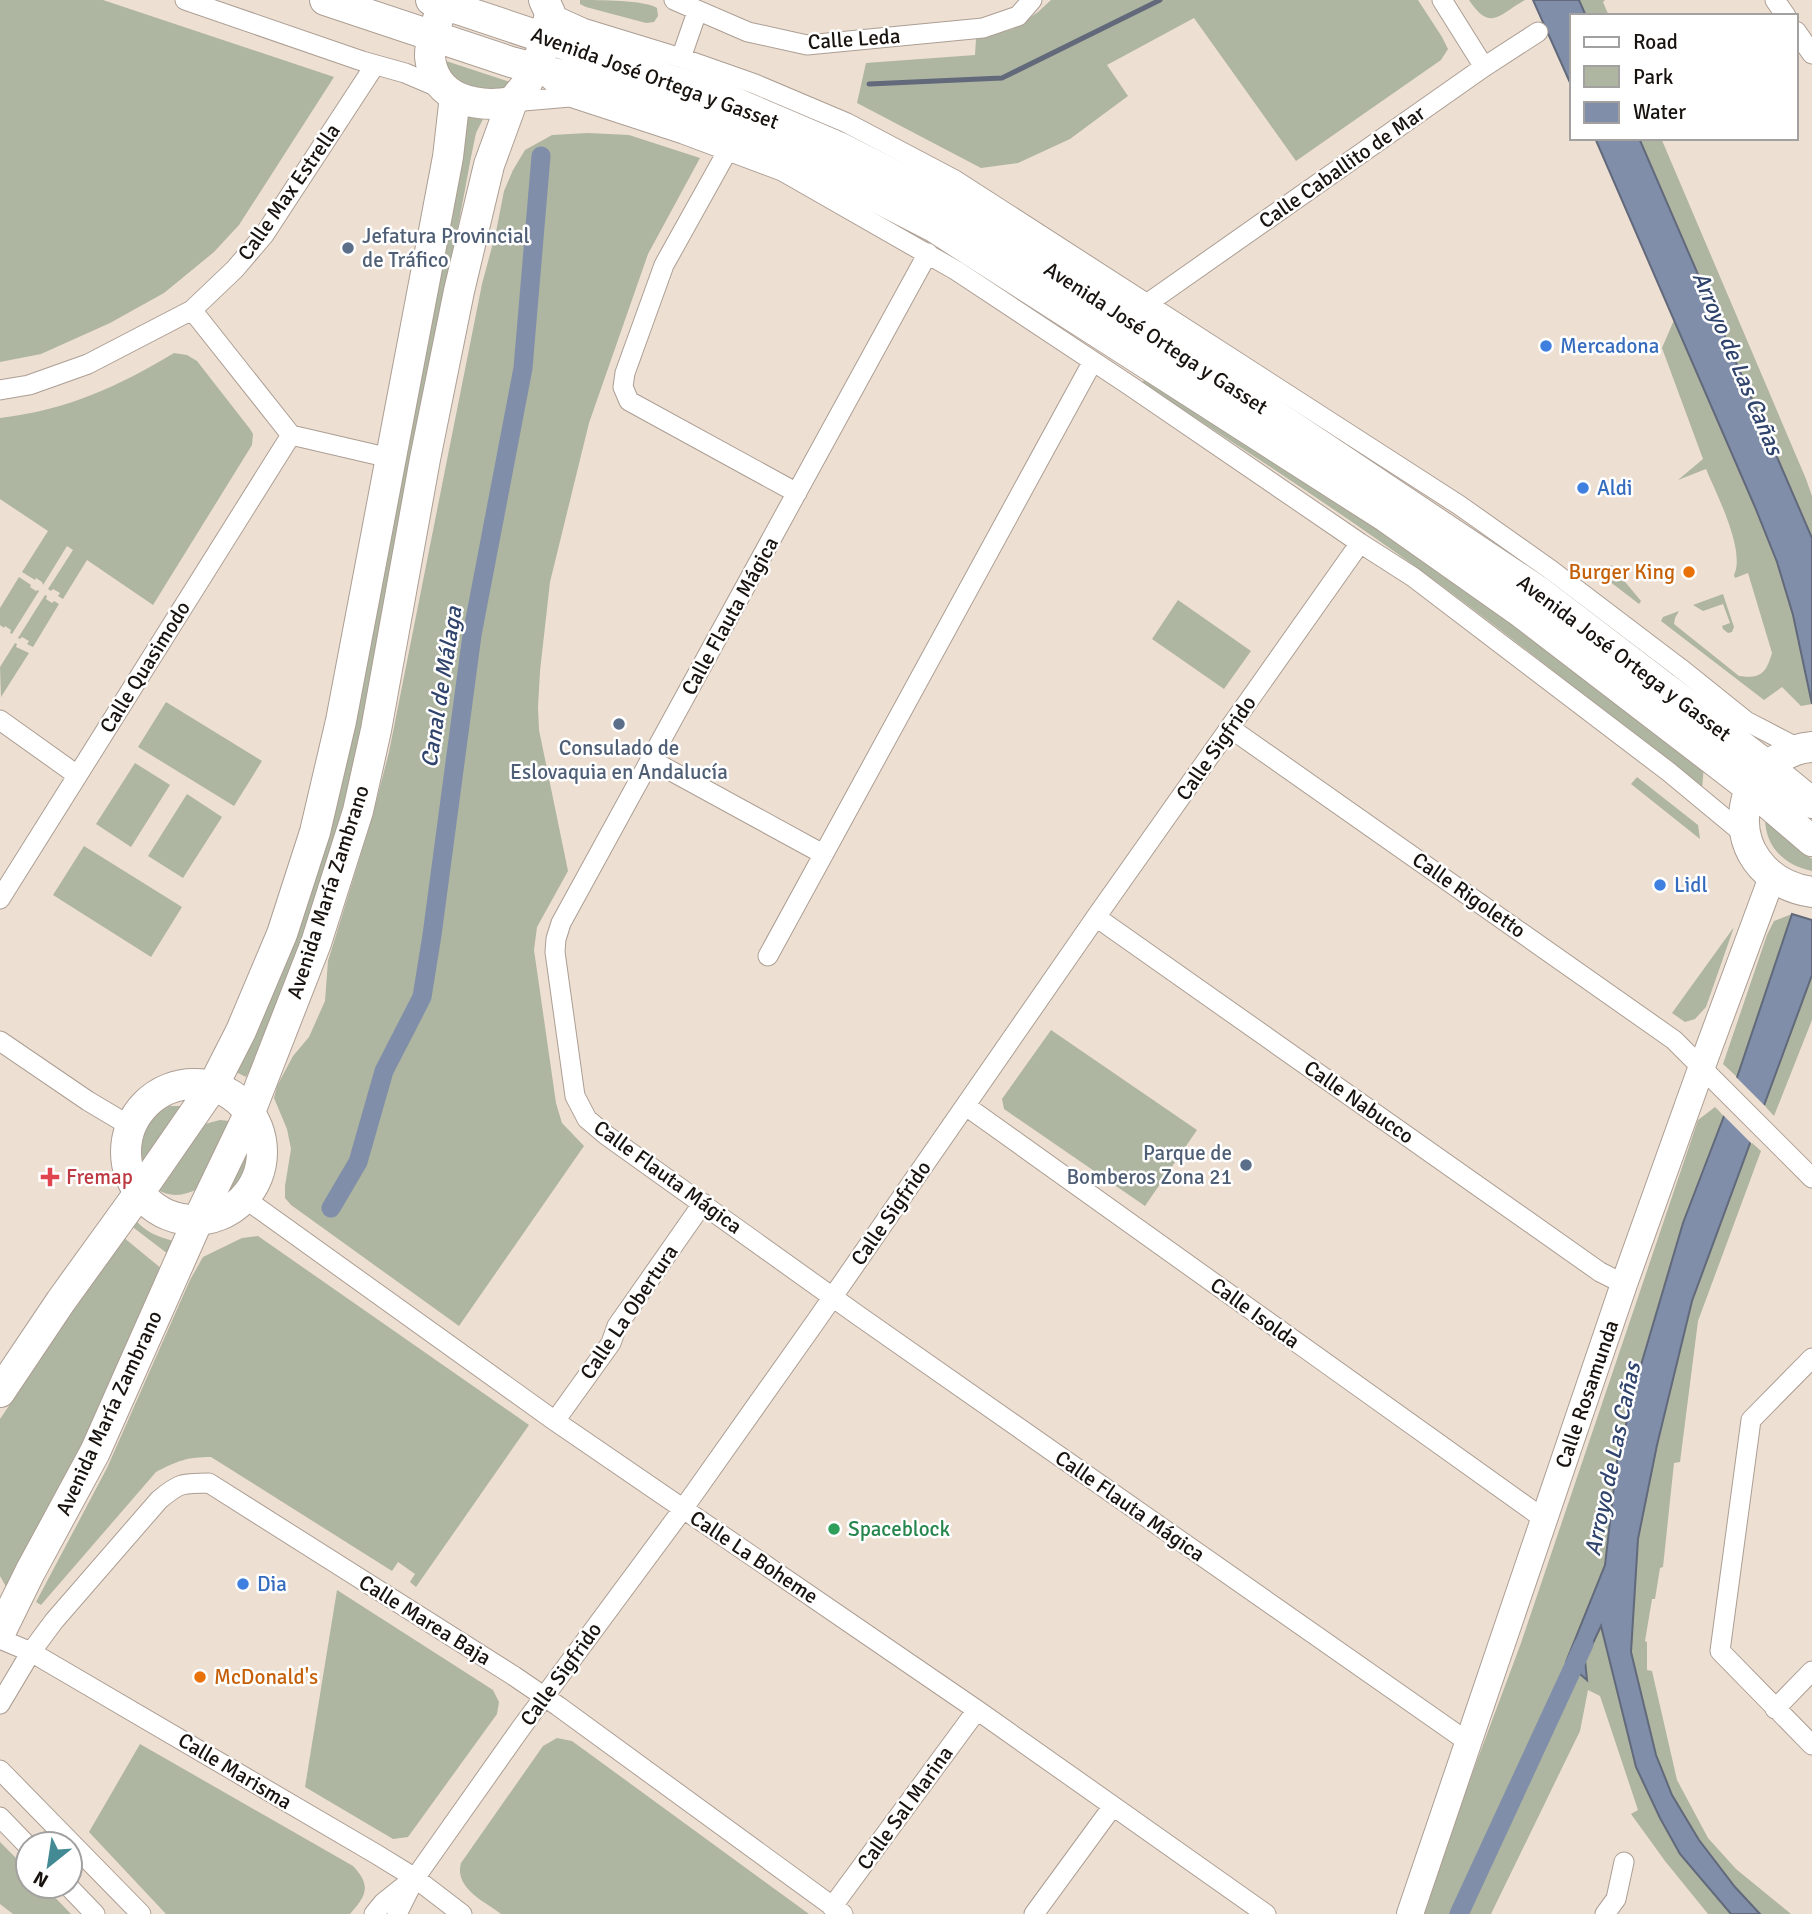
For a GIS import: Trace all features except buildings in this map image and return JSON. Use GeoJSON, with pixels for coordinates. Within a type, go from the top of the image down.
{"type":"FeatureCollection","features":[{"type":"Feature","properties":{"kind":"main road","name":"Avenida José Ortega y Gasset"},"geometry":{"type":"LineString","coordinates":[[325,0],[511,62],[600,85],[726,127],[834,175],[934,226],[1386,517],[1758,777],[1812,803]]}},
{"type":"Feature","properties":{"kind":"main road","name":"Avenida José Ortega y Gasset"},"geometry":{"type":"LineString","coordinates":[[439,1],[546,17],[841,148],[939,198],[1161,340],[1538,591],[1758,777],[1812,841]]}},
{"type":"Feature","properties":{"kind":"main road"},"geometry":{"type":"LineString","coordinates":[[439,1],[430,55],[434,74],[451,94],[473,103],[493,105],[512,102]]}},
{"type":"Feature","properties":{"kind":"main road","name":"Avenida María Zambrano"},"geometry":{"type":"LineString","coordinates":[[0,1636],[30,1572],[94,1452],[198,1220],[250,1112],[316,943],[358,811],[376,730],[425,459],[459,291],[489,165],[512,102],[526,85],[542,51],[546,17]]}},
{"type":"Feature","properties":{"kind":"main road","name":"Avenida María Zambrano"},"geometry":{"type":"LineString","coordinates":[[0,1392],[213,1086],[241,1031],[282,934],[315,832],[341,721],[448,157],[451,94]]}},
{"type":"Feature","properties":{"kind":"main road"},"geometry":{"type":"LineString","coordinates":[[1807,746],[1758,777],[1744,811],[1745,835],[1754,856],[1772,877],[1797,890],[1812,892]]}},
{"type":"Feature","properties":{"kind":"main road","name":"Calle Rosamunda"},"geometry":{"type":"LineString","coordinates":[[1410,1914],[1624,1284],[1708,1076],[1772,877]]}},
{"type":"Feature","properties":{"kind":"main road"},"geometry":{"type":"LineString","coordinates":[[193,1083],[213,1086],[234,1096],[250,1112],[262,1147],[261,1165],[255,1183],[231,1209],[198,1220],[181,1219],[151,1205],[139,1193],[129,1172],[125,1148],[130,1126],[141,1108],[155,1095],[174,1086],[193,1083]]}},
{"type":"Feature","properties":{"kind":"street"},"geometry":{"type":"LineString","coordinates":[[185,0],[405,73],[451,94]]}},
{"type":"Feature","properties":{"kind":"street","name":"Calle Leda"},"geometry":{"type":"LineString","coordinates":[[674,0],[748,32],[807,45],[982,27],[1018,16],[1032,0]]}},
{"type":"Feature","properties":{"kind":"street"},"geometry":{"type":"LineString","coordinates":[[1442,0],[1484,67]]}},
{"type":"Feature","properties":{"kind":"street"},"geometry":{"type":"LineString","coordinates":[[681,58],[697,12]]}},
{"type":"Feature","properties":{"kind":"street","name":"Avenida José Ortega y Gasset"},"geometry":{"type":"LineString","coordinates":[[546,17],[681,58],[755,85],[847,123],[943,173],[1459,505],[1562,578],[1746,721],[1807,746]]}},
{"type":"Feature","properties":{"kind":"street","name":"Calle Caballito de Mar"},"geometry":{"type":"LineString","coordinates":[[1148,303],[1538,32]]}},
{"type":"Feature","properties":{"kind":"street"},"geometry":{"type":"LineString","coordinates":[[1798,34],[1812,54]]}},
{"type":"Feature","properties":{"kind":"street","name":"Calle Max Estrella"},"geometry":{"type":"LineString","coordinates":[[0,390],[29,385],[88,365],[192,310],[235,269],[264,235],[375,65]]}},
{"type":"Feature","properties":{"kind":"street","name":"Avenida José Ortega y Gasset"},"geometry":{"type":"LineString","coordinates":[[534,67],[570,97],[782,171],[928,254],[1093,361],[1424,586],[1669,772],[1745,835]]}},
{"type":"Feature","properties":{"kind":"street","name":"Avenida José Ortega y Gasset"},"geometry":{"type":"LineString","coordinates":[[512,102],[570,97]]}},
{"type":"Feature","properties":{"kind":"street"},"geometry":{"type":"LineString","coordinates":[[728,150],[664,265],[625,373],[623,387],[629,401],[797,493]]}},
{"type":"Feature","properties":{"kind":"street","name":"Calle Flauta Mágica"},"geometry":{"type":"LineString","coordinates":[[928,254],[561,923],[555,952],[575,1096],[587,1119],[606,1135],[1468,1742]]}},
{"type":"Feature","properties":{"kind":"street"},"geometry":{"type":"LineString","coordinates":[[192,310],[291,435],[390,458]]}},
{"type":"Feature","properties":{"kind":"street"},"geometry":{"type":"LineString","coordinates":[[768,956],[1093,361]]}},
{"type":"Feature","properties":{"kind":"street","name":"Calle Quasimodo"},"geometry":{"type":"LineString","coordinates":[[0,899],[291,435]]}},
{"type":"Feature","properties":{"kind":"street","name":"Calle Sigfrido"},"geometry":{"type":"LineString","coordinates":[[397,1914],[415,1878],[683,1509],[1360,543]]}},
{"type":"Feature","properties":{"kind":"street"},"geometry":{"type":"LineString","coordinates":[[0,720],[78,775]]}},
{"type":"Feature","properties":{"kind":"street","name":"Calle Rigoletto"},"geometry":{"type":"LineString","coordinates":[[1230,728],[1674,1040],[1812,1178]]}},
{"type":"Feature","properties":{"kind":"street"},"geometry":{"type":"LineString","coordinates":[[651,760],[823,853]]}},
{"type":"Feature","properties":{"kind":"street","name":"Calle Nabucco"},"geometry":{"type":"LineString","coordinates":[[1096,917],[1589,1264],[1624,1284]]}},
{"type":"Feature","properties":{"kind":"street"},"geometry":{"type":"LineString","coordinates":[[0,1041],[130,1126]]}},
{"type":"Feature","properties":{"kind":"street","name":"Calle Isolda"},"geometry":{"type":"LineString","coordinates":[[966,1106],[1544,1520]]}},
{"type":"Feature","properties":{"kind":"street","name":"Calle La Boheme"},"geometry":{"type":"LineString","coordinates":[[244,1198],[555,1421],[977,1710],[1255,1911]]}},
{"type":"Feature","properties":{"kind":"street","name":"Calle La Obertura"},"geometry":{"type":"LineString","coordinates":[[555,1421],[611,1343],[617,1326],[703,1203]]}},
{"type":"Feature","properties":{"kind":"street"},"geometry":{"type":"LineString","coordinates":[[1812,1358],[1751,1420],[1720,1651],[1812,1745]]}},
{"type":"Feature","properties":{"kind":"street","name":"Calle Marea Baja"},"geometry":{"type":"LineString","coordinates":[[0,1704],[31,1652],[54,1621],[159,1500],[176,1486],[209,1483],[544,1697],[838,1910]]}},
{"type":"Feature","properties":{"kind":"street","name":"Calle Marisma"},"geometry":{"type":"LineString","coordinates":[[0,1636],[199,1749],[415,1878],[462,1914]]}},
{"type":"Feature","properties":{"kind":"street"},"geometry":{"type":"LineString","coordinates":[[1776,1709],[1812,1671]]}},
{"type":"Feature","properties":{"kind":"street","name":"Calle Sal Marina"},"geometry":{"type":"LineString","coordinates":[[838,1910],[977,1710]]}},
{"type":"Feature","properties":{"kind":"street"},"geometry":{"type":"LineString","coordinates":[[0,1770],[141,1914]]}},
{"type":"Feature","properties":{"kind":"street"},"geometry":{"type":"LineString","coordinates":[[1034,1914],[1113,1806]]}},
{"type":"Feature","properties":{"kind":"street"},"geometry":{"type":"LineString","coordinates":[[0,1817],[14,1832]]}},
{"type":"Feature","properties":{"kind":"street"},"geometry":{"type":"LineString","coordinates":[[1605,1914],[1616,1899],[1625,1861]]}},
{"type":"Feature","properties":{"kind":"street","name":"Calle Sigfrido"},"geometry":{"type":"LineString","coordinates":[[374,1914],[383,1903],[415,1878]]}},
{"type":"Feature","properties":{"kind":"street"},"geometry":{"type":"LineString","coordinates":[[82,1900],[95,1914]]}},
{"type":"Feature","properties":{"kind":"green space"},"geometry":{"type":"Polygon","coordinates":[[[0,0],[103,0],[334,77],[239,225],[214,252],[164,293],[110,323],[41,354],[0,362],[0,0]]]}},
{"type":"Feature","properties":{"kind":"green space"},"geometry":{"type":"Polygon","coordinates":[[[580,0],[643,3],[657,8],[658,16],[654,22],[646,23],[586,7],[580,4],[580,0]]]}},
{"type":"Feature","properties":{"kind":"green space"},"geometry":{"type":"Polygon","coordinates":[[[1051,0],[1418,0],[1448,49],[1441,60],[1296,161],[1194,18],[1107,65],[1128,96],[1070,139],[1018,163],[981,168],[857,103],[866,63],[975,55],[976,39],[1013,29],[1051,0]]]}},
{"type":"Feature","properties":{"kind":"green space"},"geometry":{"type":"Polygon","coordinates":[[[1469,0],[1525,0],[1502,15],[1490,18],[1483,16],[1469,0]]]}},
{"type":"Feature","properties":{"kind":"green space"},"geometry":{"type":"Polygon","coordinates":[[[1579,0],[1605,0],[1603,2],[1608,14],[1585,14],[1579,0]]]}},
{"type":"Feature","properties":{"kind":"green space"},"geometry":{"type":"Polygon","coordinates":[[[443,60],[510,82],[505,89],[496,93],[457,84],[443,60]]]}},
{"type":"Feature","properties":{"kind":"green space"},"geometry":{"type":"Polygon","coordinates":[[[462,114],[484,117],[476,133],[471,157],[394,572],[344,811],[318,905],[262,1047],[246,1077],[234,1071],[276,985],[462,114]]]}},
{"type":"Feature","properties":{"kind":"green space"},"geometry":{"type":"Polygon","coordinates":[[[552,135],[629,135],[700,158],[648,254],[589,423],[550,582],[540,671],[539,730],[568,871],[537,927],[534,950],[556,1103],[562,1123],[584,1146],[459,1326],[285,1198],[291,1149],[287,1129],[274,1098],[277,1086],[293,1056],[309,1037],[325,1001],[328,961],[372,818],[389,752],[482,284],[504,191],[525,150],[552,135]]]}},
{"type":"Feature","properties":{"kind":"green space"},"geometry":{"type":"Polygon","coordinates":[[[1640,140],[1662,140],[1806,479],[1812,496],[1812,538],[1640,140]]]}},
{"type":"Feature","properties":{"kind":"green space"},"geometry":{"type":"Polygon","coordinates":[[[1674,320],[1777,562],[1793,615],[1812,704],[1801,706],[1782,687],[1764,700],[1661,621],[1663,617],[1679,611],[1674,624],[1739,676],[1762,673],[1772,653],[1748,573],[1735,578],[1737,565],[1733,537],[1706,469],[1678,480],[1703,459],[1662,348],[1674,320]]]}},
{"type":"Feature","properties":{"kind":"green space"},"geometry":{"type":"Polygon","coordinates":[[[174,353],[187,355],[197,361],[250,429],[253,434],[252,445],[153,605],[87,560],[63,599],[58,596],[60,593],[48,589],[73,550],[67,546],[43,585],[36,578],[35,580],[22,572],[48,531],[0,499],[0,418],[47,409],[91,395],[174,353]]]}},
{"type":"Feature","properties":{"kind":"green space"},"geometry":{"type":"Polygon","coordinates":[[[1147,376],[1423,557],[1704,764],[1702,790],[1525,649],[1416,567],[1142,383],[1147,376]]]}},
{"type":"Feature","properties":{"kind":"green space"},"geometry":{"type":"Polygon","coordinates":[[[1611,565],[1641,601],[1639,604],[1600,574],[1611,565]]]}},
{"type":"Feature","properties":{"kind":"green space"},"geometry":{"type":"Polygon","coordinates":[[[19,577],[39,591],[12,634],[11,630],[0,625],[0,608],[19,577]]]}},
{"type":"Feature","properties":{"kind":"green space"},"geometry":{"type":"Polygon","coordinates":[[[1723,594],[1734,627],[1732,632],[1728,633],[1722,626],[1730,623],[1723,604],[1703,611],[1693,605],[1723,594]]]}},
{"type":"Feature","properties":{"kind":"green space"},"geometry":{"type":"Polygon","coordinates":[[[45,595],[52,603],[54,601],[59,604],[33,647],[27,644],[29,641],[18,638],[45,595]]]}},
{"type":"Feature","properties":{"kind":"green space"},"geometry":{"type":"Polygon","coordinates":[[[1178,600],[1251,651],[1224,689],[1152,639],[1178,600]]]}},
{"type":"Feature","properties":{"kind":"green space"},"geometry":{"type":"Polygon","coordinates":[[[15,643],[16,647],[29,653],[1,697],[0,667],[15,643]]]}},
{"type":"Feature","properties":{"kind":"green space"},"geometry":{"type":"Polygon","coordinates":[[[166,702],[262,761],[234,806],[138,747],[166,702]]]}},
{"type":"Feature","properties":{"kind":"green space"},"geometry":{"type":"Polygon","coordinates":[[[135,763],[170,785],[131,847],[96,824],[135,763]]]}},
{"type":"Feature","properties":{"kind":"green space"},"geometry":{"type":"Polygon","coordinates":[[[1637,777],[1698,825],[1700,839],[1631,784],[1637,777]]]}},
{"type":"Feature","properties":{"kind":"green space"},"geometry":{"type":"Polygon","coordinates":[[[187,794],[222,817],[183,878],[148,856],[187,794]]]}},
{"type":"Feature","properties":{"kind":"green space"},"geometry":{"type":"Polygon","coordinates":[[[1765,818],[1812,859],[1812,871],[1793,865],[1778,854],[1769,838],[1765,818]]]}},
{"type":"Feature","properties":{"kind":"green space"},"geometry":{"type":"Polygon","coordinates":[[[84,846],[182,907],[151,957],[53,895],[84,846]]]}},
{"type":"Feature","properties":{"kind":"green space"},"geometry":{"type":"Polygon","coordinates":[[[1792,914],[1737,1077],[1723,1064],[1767,935],[1774,921],[1792,914]]]}},
{"type":"Feature","properties":{"kind":"green space"},"geometry":{"type":"Polygon","coordinates":[[[1734,927],[1706,1007],[1695,1019],[1685,1022],[1672,1013],[1734,927]]]}},
{"type":"Feature","properties":{"kind":"green space"},"geometry":{"type":"Polygon","coordinates":[[[1812,975],[1812,1020],[1774,1116],[1763,1104],[1812,975]]]}},
{"type":"Feature","properties":{"kind":"green space"},"geometry":{"type":"Polygon","coordinates":[[[1051,1030],[1197,1130],[1145,1206],[1004,1109],[1002,1099],[1051,1030]]]}},
{"type":"Feature","properties":{"kind":"green space"},"geometry":{"type":"Polygon","coordinates":[[[169,1106],[184,1106],[143,1171],[141,1152],[146,1126],[169,1106]]]}},
{"type":"Feature","properties":{"kind":"green space"},"geometry":{"type":"Polygon","coordinates":[[[1715,1107],[1724,1116],[1683,1223],[1641,1365],[1617,1460],[1605,1565],[1566,1661],[1585,1660],[1601,1625],[1636,1767],[1680,1854],[1731,1914],[1708,1914],[1631,1814],[1638,1810],[1600,1696],[1588,1690],[1580,1731],[1491,1914],[1423,1914],[1521,1643],[1698,1120],[1715,1107]]]}},
{"type":"Feature","properties":{"kind":"green space"},"geometry":{"type":"Polygon","coordinates":[[[220,1120],[229,1121],[199,1188],[178,1195],[157,1189],[201,1125],[220,1120]]]}},
{"type":"Feature","properties":{"kind":"green space"},"geometry":{"type":"Polygon","coordinates":[[[246,1133],[251,1148],[251,1168],[244,1183],[228,1201],[216,1204],[246,1133]]]}},
{"type":"Feature","properties":{"kind":"green space"},"geometry":{"type":"Polygon","coordinates":[[[1750,1141],[1761,1151],[1698,1321],[1680,1462],[1674,1463],[1663,1567],[1660,1568],[1655,1599],[1652,1599],[1645,1641],[1647,1670],[1652,1671],[1677,1780],[1708,1838],[1736,1869],[1791,1914],[1760,1914],[1735,1887],[1699,1840],[1672,1795],[1656,1755],[1631,1652],[1638,1539],[1657,1445],[1692,1301],[1750,1141]]]}},
{"type":"Feature","properties":{"kind":"green space"},"geometry":{"type":"Polygon","coordinates":[[[135,1219],[147,1231],[174,1241],[168,1254],[130,1225],[135,1219]]]}},
{"type":"Feature","properties":{"kind":"green space"},"geometry":{"type":"Polygon","coordinates":[[[258,1236],[529,1425],[416,1587],[410,1582],[415,1574],[398,1562],[392,1571],[211,1457],[203,1457],[182,1460],[156,1472],[41,1605],[36,1602],[107,1468],[190,1280],[203,1257],[242,1238],[258,1236]]]}},
{"type":"Feature","properties":{"kind":"green space"},"geometry":{"type":"Polygon","coordinates":[[[123,1237],[162,1269],[123,1364],[9,1592],[0,1576],[0,1419],[123,1237]]]}},
{"type":"Feature","properties":{"kind":"green space"},"geometry":{"type":"Polygon","coordinates":[[[337,1590],[493,1690],[499,1702],[497,1714],[408,1837],[393,1839],[305,1787],[337,1590]]]}},
{"type":"Feature","properties":{"kind":"green space"},"geometry":{"type":"Polygon","coordinates":[[[557,1738],[572,1741],[809,1914],[501,1914],[466,1887],[460,1872],[461,1863],[543,1746],[557,1738]]]}},
{"type":"Feature","properties":{"kind":"green space"},"geometry":{"type":"Polygon","coordinates":[[[140,1744],[353,1866],[365,1885],[360,1902],[350,1914],[166,1914],[89,1832],[140,1744]]]}},
{"type":"Feature","properties":{"kind":"green space"},"geometry":{"type":"Polygon","coordinates":[[[0,1842],[14,1856],[14,1900],[58,1900],[71,1914],[13,1914],[0,1904],[0,1842]]]}},
{"type":"Feature","properties":{"kind":"water"},"geometry":{"type":"Polygon","coordinates":[[[1533,0],[1579,0],[1585,14],[1570,14],[1570,83],[1533,0]]]}},
{"type":"Feature","properties":{"kind":"water"},"geometry":{"type":"Polygon","coordinates":[[[1596,140],[1640,140],[1812,538],[1812,704],[1793,615],[1777,562],[1596,140]]]}},
{"type":"Feature","properties":{"kind":"water"},"geometry":{"type":"Polygon","coordinates":[[[1792,914],[1812,920],[1812,975],[1692,1301],[1657,1445],[1638,1539],[1631,1652],[1656,1755],[1672,1795],[1699,1840],[1735,1887],[1760,1914],[1731,1914],[1680,1854],[1636,1767],[1601,1626],[1585,1660],[1587,1680],[1566,1662],[1605,1565],[1617,1460],[1641,1365],[1683,1223],[1724,1116],[1792,914]]]}},
{"type":"Feature","properties":{"kind":"pier"},"geometry":{"type":"Polygon","coordinates":[[[1734,1075],[1766,1107],[1752,1144],[1721,1113],[1734,1075]]]}},
{"type":"Feature","properties":{"kind":"waterway"},"geometry":{"type":"LineString","coordinates":[[869,84],[1002,78],[1160,0]]}},
{"type":"Feature","properties":{"kind":"waterway","name":"Canal de Málaga"},"geometry":{"type":"LineString","coordinates":[[331,1208],[358,1162],[384,1071],[422,997],[472,635],[523,368],[541,156]]}},
{"type":"Feature","properties":{"kind":"waterway"},"geometry":{"type":"LineString","coordinates":[[1459,1914],[1584,1644]]}},
{"type":"Feature","properties":{"kind":"place","name":"Jefatura Provincial de Tráfico"},"geometry":{"type":"Point","coordinates":[348,248]}},
{"type":"Feature","properties":{"kind":"place","name":"Mercadona"},"geometry":{"type":"Point","coordinates":[1546,346]}},
{"type":"Feature","properties":{"kind":"place","name":"Aldi"},"geometry":{"type":"Point","coordinates":[1583,488]}},
{"type":"Feature","properties":{"kind":"place","name":"Burger King"},"geometry":{"type":"Point","coordinates":[1689,572]}},
{"type":"Feature","properties":{"kind":"place","name":"Consulado de Eslovaquia en Andalucía"},"geometry":{"type":"Point","coordinates":[619,724]}},
{"type":"Feature","properties":{"kind":"place","name":"Lidl"},"geometry":{"type":"Point","coordinates":[1660,885]}},
{"type":"Feature","properties":{"kind":"place","name":"Parque de Bomberos Zona 21"},"geometry":{"type":"Point","coordinates":[1246,1165]}},
{"type":"Feature","properties":{"kind":"place","name":"Fremap"},"geometry":{"type":"Point","coordinates":[50,1177]}},
{"type":"Feature","properties":{"kind":"place","name":"Spaceblock"},"geometry":{"type":"Point","coordinates":[834,1529]}},
{"type":"Feature","properties":{"kind":"place","name":"Dia"},"geometry":{"type":"Point","coordinates":[243,1584]}},
{"type":"Feature","properties":{"kind":"place","name":"McDonald's"},"geometry":{"type":"Point","coordinates":[200,1677]}},
{"type":"Feature","properties":{"kind":"water label","name":"Arroyo de Las Cañas"},"geometry":{"type":"Point","coordinates":[1738,363]}},
{"type":"Feature","properties":{"kind":"water label","name":"Arroyo de Las Cañas"},"geometry":{"type":"Point","coordinates":[1612,1459]}}]}
